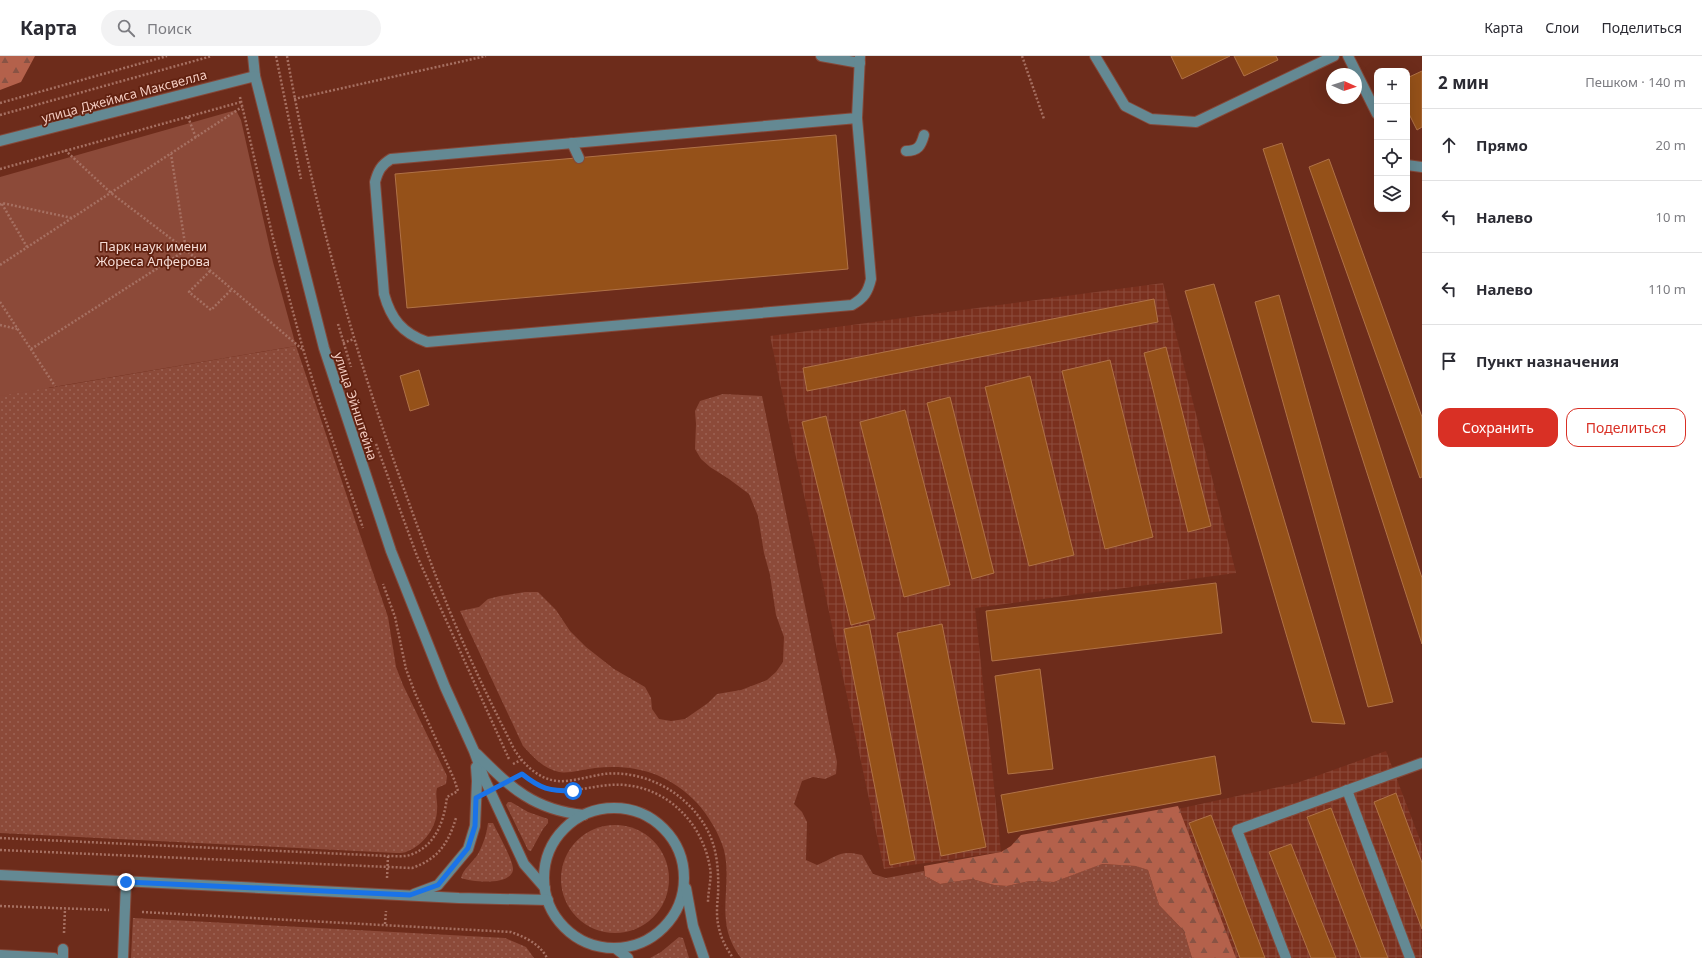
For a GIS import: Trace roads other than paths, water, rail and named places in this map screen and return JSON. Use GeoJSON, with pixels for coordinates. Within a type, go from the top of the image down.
{"type":"FeatureCollection","features":[{"type":"Feature","properties":{"kind":"street","name":"улица Эйнштейна"},"geometry":{"type":"LineString","coordinates":[[253,56],[255,76],[324,348],[343,409],[391,551],[445,687],[474,751]]}},
{"type":"Feature","properties":{"kind":"street"},"geometry":{"type":"LineString","coordinates":[[821,56],[860,59],[857,118],[871,279],[868,290],[863,298],[852,305],[427,342],[416,338],[400,327],[388,308],[384,294],[375,182],[377,172],[391,160],[857,118]]}},
{"type":"Feature","properties":{"kind":"street"},"geometry":{"type":"LineString","coordinates":[[1095,56],[1125,106],[1151,119],[1196,122],[1334,56]]}},
{"type":"Feature","properties":{"kind":"street"},"geometry":{"type":"LineString","coordinates":[[1348,56],[1374,108]]}},
{"type":"Feature","properties":{"kind":"street","name":"улица Джеймса Максвелла"},"geometry":{"type":"LineString","coordinates":[[0,141],[255,76]]}},
{"type":"Feature","properties":{"kind":"street"},"geometry":{"type":"LineString","coordinates":[[906,151],[914,151],[921,145],[924,135]]}},
{"type":"Feature","properties":{"kind":"street"},"geometry":{"type":"LineString","coordinates":[[572,143],[578,158]]}},
{"type":"Feature","properties":{"kind":"street"},"geometry":{"type":"LineString","coordinates":[[1410,165],[1422,167]]}},
{"type":"Feature","properties":{"kind":"street"},"geometry":{"type":"LineString","coordinates":[[474,751],[517,792],[542,806],[565,814],[584,815]]}},
{"type":"Feature","properties":{"kind":"street"},"geometry":{"type":"LineString","coordinates":[[410,895],[438,885],[468,848],[475,826],[477,782],[474,751]]}},
{"type":"Feature","properties":{"kind":"street"},"geometry":{"type":"LineString","coordinates":[[474,751],[484,778],[524,864],[545,888]]}},
{"type":"Feature","properties":{"kind":"street"},"geometry":{"type":"LineString","coordinates":[[1286,958],[1237,830],[1422,763]]}},
{"type":"Feature","properties":{"kind":"street"},"geometry":{"type":"LineString","coordinates":[[1347,790],[1410,958]]}},
{"type":"Feature","properties":{"kind":"street"},"geometry":{"type":"LineString","coordinates":[[684,877],[682,896],[675,913],[664,927],[650,939],[633,946],[615,948],[594,946],[567,930],[556,917],[548,900],[545,888],[545,871],[552,848],[557,838],[569,825],[584,815],[600,810],[618,808],[635,811],[651,819],[664,830],[675,844],[682,860],[693,926],[704,958]]}},
{"type":"Feature","properties":{"kind":"street"},"geometry":{"type":"LineString","coordinates":[[0,876],[458,898],[548,900]]}},
{"type":"Feature","properties":{"kind":"street"},"geometry":{"type":"LineString","coordinates":[[123,958],[126,882]]}},
{"type":"Feature","properties":{"kind":"street"},"geometry":{"type":"LineString","coordinates":[[615,948],[628,958]]}},
{"type":"Feature","properties":{"kind":"street"},"geometry":{"type":"LineString","coordinates":[[0,955],[54,958]]}},
{"type":"Feature","properties":{"kind":"park label","name":"Парк наук имени Жореса Алферова"},"geometry":{"type":"Point","coordinates":[153,254]}}]}
